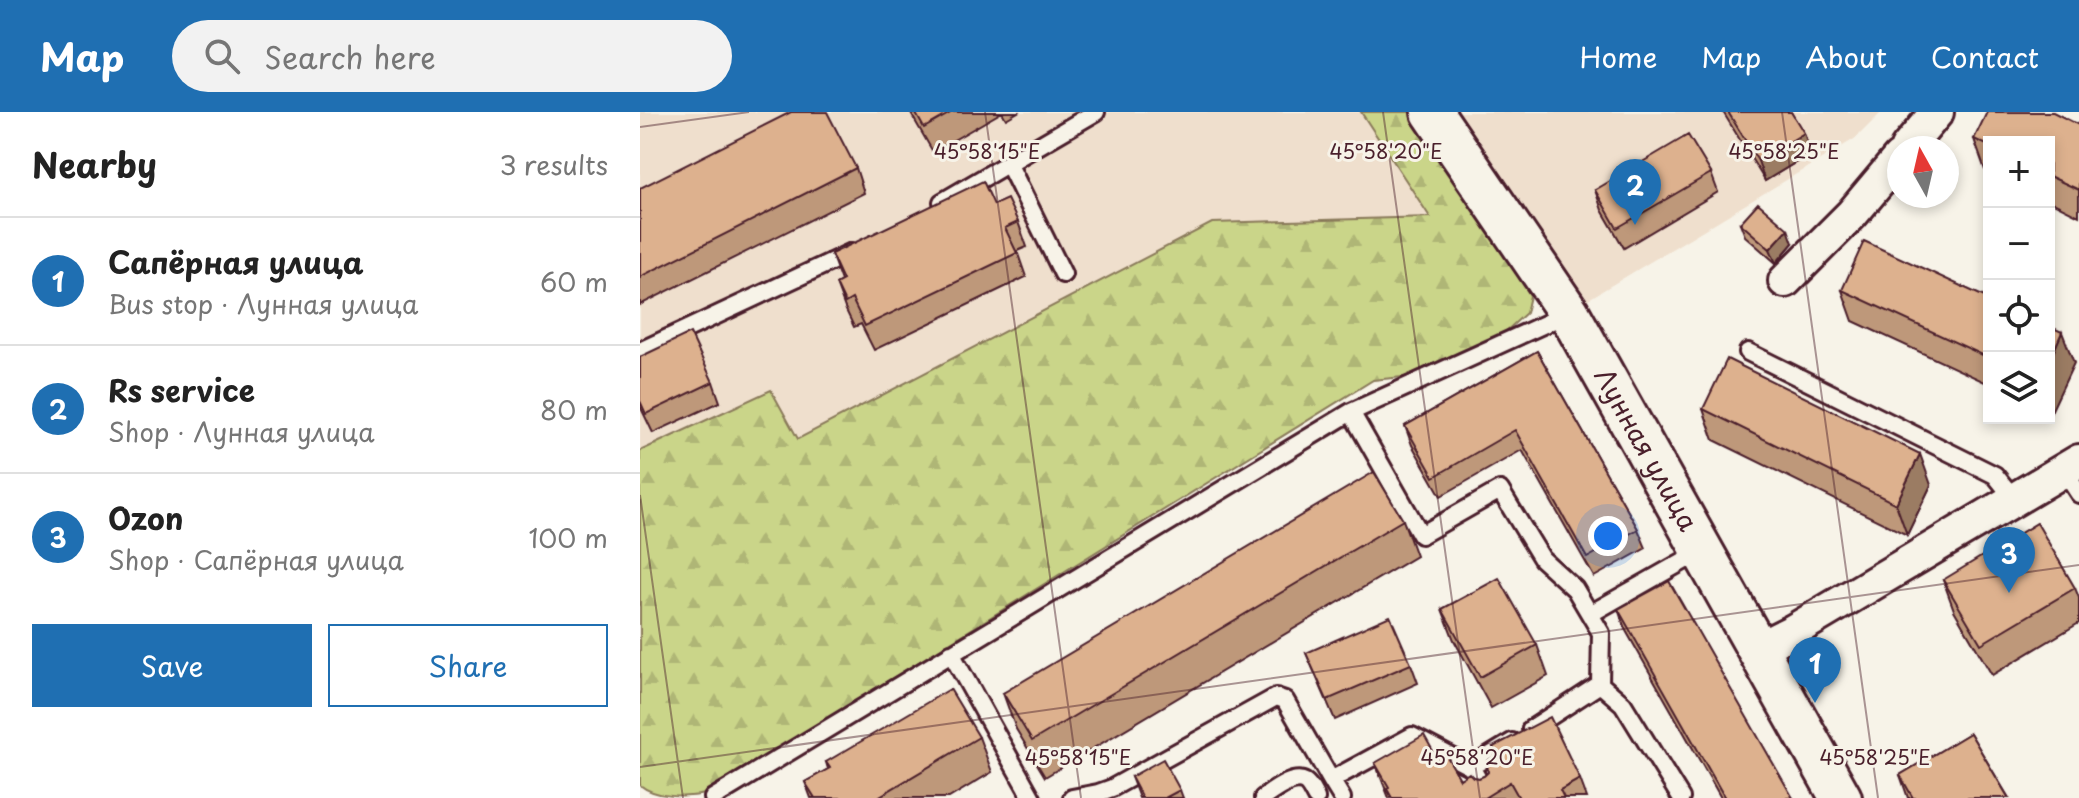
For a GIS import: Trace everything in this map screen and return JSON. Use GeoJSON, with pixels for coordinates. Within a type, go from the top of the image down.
{"type":"FeatureCollection","features":[{"type":"Feature","properties":{"kind":"street","name":"Лунная улица"},"geometry":{"type":"LineString","coordinates":[[1432,112],[1569,313],[1841,798]]}},
{"type":"Feature","properties":{"kind":"street"},"geometry":{"type":"LineString","coordinates":[[1917,136],[1937,112]]}},
{"type":"Feature","properties":{"kind":"street"},"geometry":{"type":"LineString","coordinates":[[1785,281],[1852,214],[1887,172]]}},
{"type":"Feature","properties":{"kind":"street"},"geometry":{"type":"LineString","coordinates":[[1759,648],[2015,500],[2074,475]]}},
{"type":"Feature","properties":{"kind":"lane"},"geometry":{"type":"LineString","coordinates":[[928,210],[1096,112]]}},
{"type":"Feature","properties":{"kind":"lane"},"geometry":{"type":"LineString","coordinates":[[1009,165],[1063,274]]}},
{"type":"Feature","properties":{"kind":"lane"},"geometry":{"type":"LineString","coordinates":[[640,351],[861,247]]}},
{"type":"Feature","properties":{"kind":"lane"},"geometry":{"type":"LineString","coordinates":[[713,798],[1351,412],[1569,313]]}},
{"type":"Feature","properties":{"kind":"lane"},"geometry":{"type":"LineString","coordinates":[[1748,352],[1995,475],[2015,500]]}},
{"type":"Feature","properties":{"kind":"lane"},"geometry":{"type":"LineString","coordinates":[[1351,412],[1421,535],[1500,490],[1542,559],[1575,589],[1601,633],[1600,684]]}},
{"type":"Feature","properties":{"kind":"lane"},"geometry":{"type":"LineString","coordinates":[[1590,614],[1703,550]]}},
{"type":"Feature","properties":{"kind":"lane"},"geometry":{"type":"LineString","coordinates":[[951,653],[1032,798]]}},
{"type":"Feature","properties":{"kind":"lane"},"geometry":{"type":"LineString","coordinates":[[1471,767],[1600,684]]}},
{"type":"Feature","properties":{"kind":"lane"},"geometry":{"type":"LineString","coordinates":[[1600,684],[1623,704],[1681,798]]}},
{"type":"Feature","properties":{"kind":"lane"},"geometry":{"type":"LineString","coordinates":[[1072,798],[1112,788],[1276,697],[1285,700],[1342,798]]}},
{"type":"Feature","properties":{"kind":"lane"},"geometry":{"type":"LineString","coordinates":[[1331,780],[1412,736],[1471,767],[1489,798]]}},
{"type":"Feature","properties":{"kind":"lane"},"geometry":{"type":"LineString","coordinates":[[1263,798],[1299,780],[1306,782],[1316,798]]}},
{"type":"Feature","properties":{"kind":"shaded area"},"geometry":{"type":"Polygon","coordinates":[[[640,112],[1418,112],[1490,223],[640,590],[640,112]]]}},
{"type":"Feature","properties":{"kind":"shaded area"},"geometry":{"type":"Polygon","coordinates":[[[1454,112],[1882,112],[1856,138],[1582,303],[1454,112]]]}},
{"type":"Feature","properties":{"kind":"green space"},"geometry":{"type":"Polygon","coordinates":[[[1361,112],[1418,112],[1532,287],[1526,313],[1503,334],[1413,376],[1373,380],[706,794],[671,796],[640,785],[640,451],[771,390],[798,439],[1212,223],[1430,217],[1361,112]]]}},
{"type":"Feature","properties":{"kind":"building"},"geometry":{"type":"Polygon","coordinates":[[[791,112],[827,112],[856,168],[640,277],[640,188],[791,112]]]}},
{"type":"Feature","properties":{"kind":"building"},"geometry":{"type":"Polygon","coordinates":[[[915,112],[952,112],[924,128],[915,112]]]}},
{"type":"Feature","properties":{"kind":"building"},"geometry":{"type":"Polygon","coordinates":[[[1728,112],[1791,112],[1804,133],[1758,161],[1728,112]]]}},
{"type":"Feature","properties":{"kind":"building"},"geometry":{"type":"Polygon","coordinates":[[[1987,112],[2053,112],[2079,125],[2079,190],[2055,179],[2055,136],[1983,136],[1983,143],[1974,139],[1987,112]]]}},
{"type":"Feature","properties":{"kind":"building"},"geometry":{"type":"Polygon","coordinates":[[[1688,135],[1711,173],[1617,228],[1595,190],[1688,135]]]}},
{"type":"Feature","properties":{"kind":"building"},"geometry":{"type":"Polygon","coordinates":[[[983,181],[994,205],[1007,199],[1018,222],[1005,228],[1017,253],[865,326],[852,299],[845,303],[836,284],[843,280],[831,254],[983,181]]]}},
{"type":"Feature","properties":{"kind":"building"},"geometry":{"type":"Polygon","coordinates":[[[1758,203],[1788,229],[1770,249],[1740,223],[1758,203]]]}},
{"type":"Feature","properties":{"kind":"building"},"geometry":{"type":"Polygon","coordinates":[[[1864,241],[1983,296],[1983,355],[1842,290],[1864,241]]]}},
{"type":"Feature","properties":{"kind":"building"},"geometry":{"type":"Polygon","coordinates":[[[2055,329],[2062,332],[2055,348],[2055,329]]]}},
{"type":"Feature","properties":{"kind":"building"},"geometry":{"type":"Polygon","coordinates":[[[690,333],[713,382],[646,414],[640,401],[640,357],[690,333]]]}},
{"type":"Feature","properties":{"kind":"building"},"geometry":{"type":"Polygon","coordinates":[[[1537,351],[1638,529],[1587,558],[1515,430],[1434,477],[1405,426],[1537,351]]]}},
{"type":"Feature","properties":{"kind":"building"},"geometry":{"type":"Polygon","coordinates":[[[1727,359],[1920,454],[1896,504],[1703,409],[1727,359]]]}},
{"type":"Feature","properties":{"kind":"building"},"geometry":{"type":"Polygon","coordinates":[[[1374,472],[1403,520],[1032,741],[1003,693],[1374,472]]]}},
{"type":"Feature","properties":{"kind":"building"},"geometry":{"type":"Polygon","coordinates":[[[2037,523],[2075,588],[1981,644],[1943,580],[2037,523]]]}},
{"type":"Feature","properties":{"kind":"building"},"geometry":{"type":"Polygon","coordinates":[[[1499,578],[1537,645],[1480,677],[1442,609],[1499,578]]]}},
{"type":"Feature","properties":{"kind":"building"},"geometry":{"type":"Polygon","coordinates":[[[1669,581],[1793,798],[1725,798],[1618,609],[1669,581]]]}},
{"type":"Feature","properties":{"kind":"building"},"geometry":{"type":"Polygon","coordinates":[[[1390,616],[1411,664],[1327,700],[1306,653],[1390,616]]]}},
{"type":"Feature","properties":{"kind":"building"},"geometry":{"type":"Polygon","coordinates":[[[950,689],[979,737],[881,798],[815,798],[805,782],[830,768],[826,762],[950,689]]]}},
{"type":"Feature","properties":{"kind":"building"},"geometry":{"type":"Polygon","coordinates":[[[1550,717],[1580,779],[1560,790],[1564,798],[1519,798],[1510,782],[1484,798],[1392,798],[1375,763],[1424,735],[1437,758],[1445,753],[1460,779],[1469,773],[1479,778],[1488,772],[1487,761],[1497,755],[1493,747],[1550,717]]]}},
{"type":"Feature","properties":{"kind":"building"},"geometry":{"type":"Polygon","coordinates":[[[1970,733],[2008,797],[1913,798],[1900,775],[1970,733]]]}},
{"type":"Feature","properties":{"kind":"building"},"geometry":{"type":"Polygon","coordinates":[[[1163,759],[1180,790],[1165,798],[1142,798],[1131,777],[1163,759]]]}},
{"type":"Feature","properties":{"kind":"place","name":"Rs service"},"geometry":{"type":"Point","coordinates":[1635,225]}},
{"type":"Feature","properties":{"kind":"place","name":"Ozon"},"geometry":{"type":"Point","coordinates":[2009,593]}},
{"type":"Feature","properties":{"kind":"place","name":"Сапёрная улица"},"geometry":{"type":"Point","coordinates":[1815,703]}}]}
